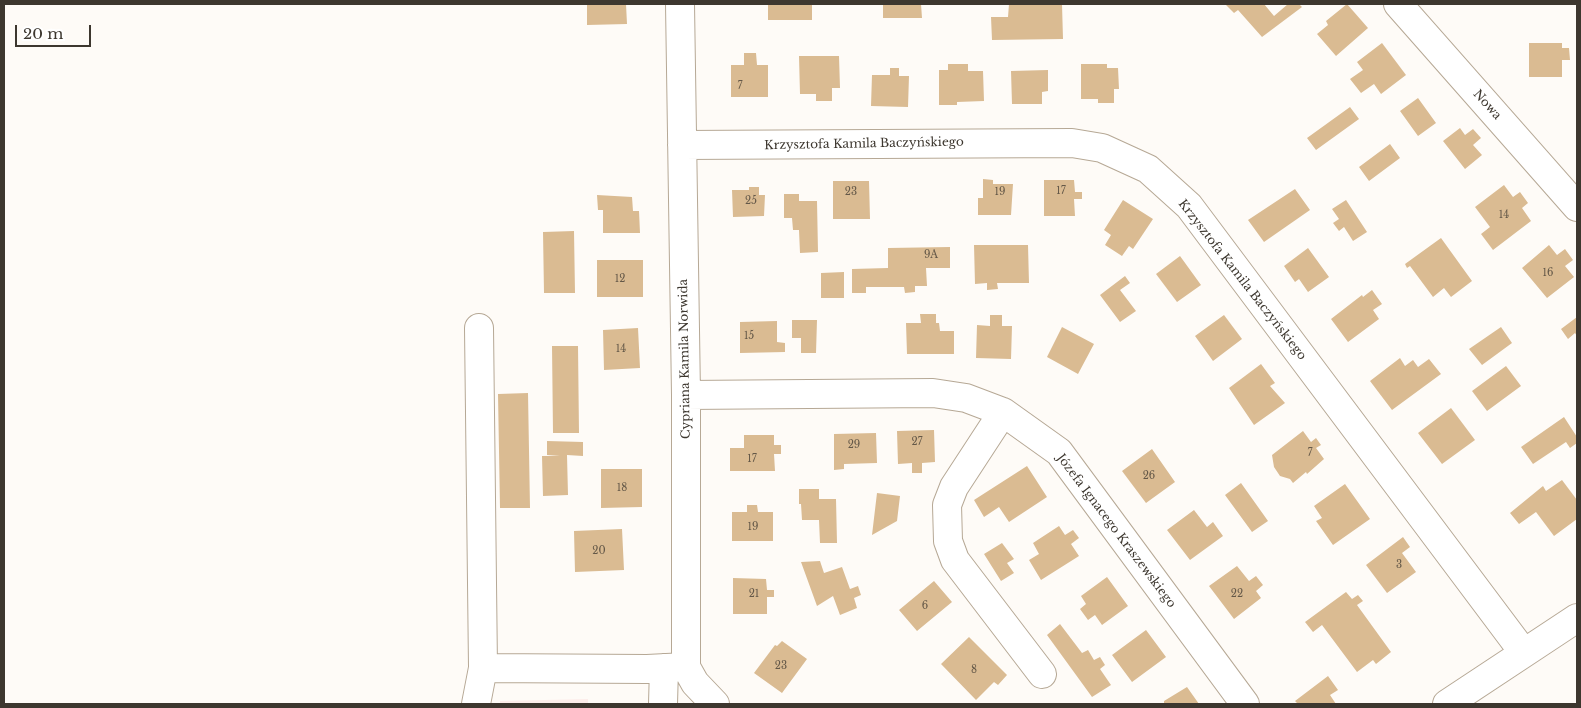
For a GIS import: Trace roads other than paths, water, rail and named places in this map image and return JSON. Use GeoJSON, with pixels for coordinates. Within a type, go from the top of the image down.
{"type":"FeatureCollection","features":[{"type":"Feature","properties":{"kind":"street","name":"Cypriana Kamila Norwida"},"geometry":{"type":"LineString","coordinates":[[663,704],[675,667],[686,395],[680,4]]}},
{"type":"Feature","properties":{"kind":"street","name":"Nowa"},"geometry":{"type":"LineString","coordinates":[[1398,4],[1577,207]]}},
{"type":"Feature","properties":{"kind":"street","name":"Krzysztofa Kamila Baczyńskiego"},"geometry":{"type":"LineString","coordinates":[[682,145],[1072,143],[1102,148],[1148,169],[1189,206],[1524,653]]}},
{"type":"Feature","properties":{"kind":"street"},"geometry":{"type":"LineString","coordinates":[[476,704],[484,668],[479,328]]}},
{"type":"Feature","properties":{"kind":"street","name":"Józefa Ignacego Kraszewskiego"},"geometry":{"type":"LineString","coordinates":[[686,395],[933,394],[966,398],[1003,412],[1059,452],[1245,704]]}},
{"type":"Feature","properties":{"kind":"street"},"geometry":{"type":"LineString","coordinates":[[1003,412],[954,487],[947,504],[948,541],[955,560],[1042,674]]}},
{"type":"Feature","properties":{"kind":"street"},"geometry":{"type":"LineString","coordinates":[[1447,704],[1577,618]]}},
{"type":"Feature","properties":{"kind":"street"},"geometry":{"type":"LineString","coordinates":[[484,668],[675,667],[695,683],[715,704]]}}]}
